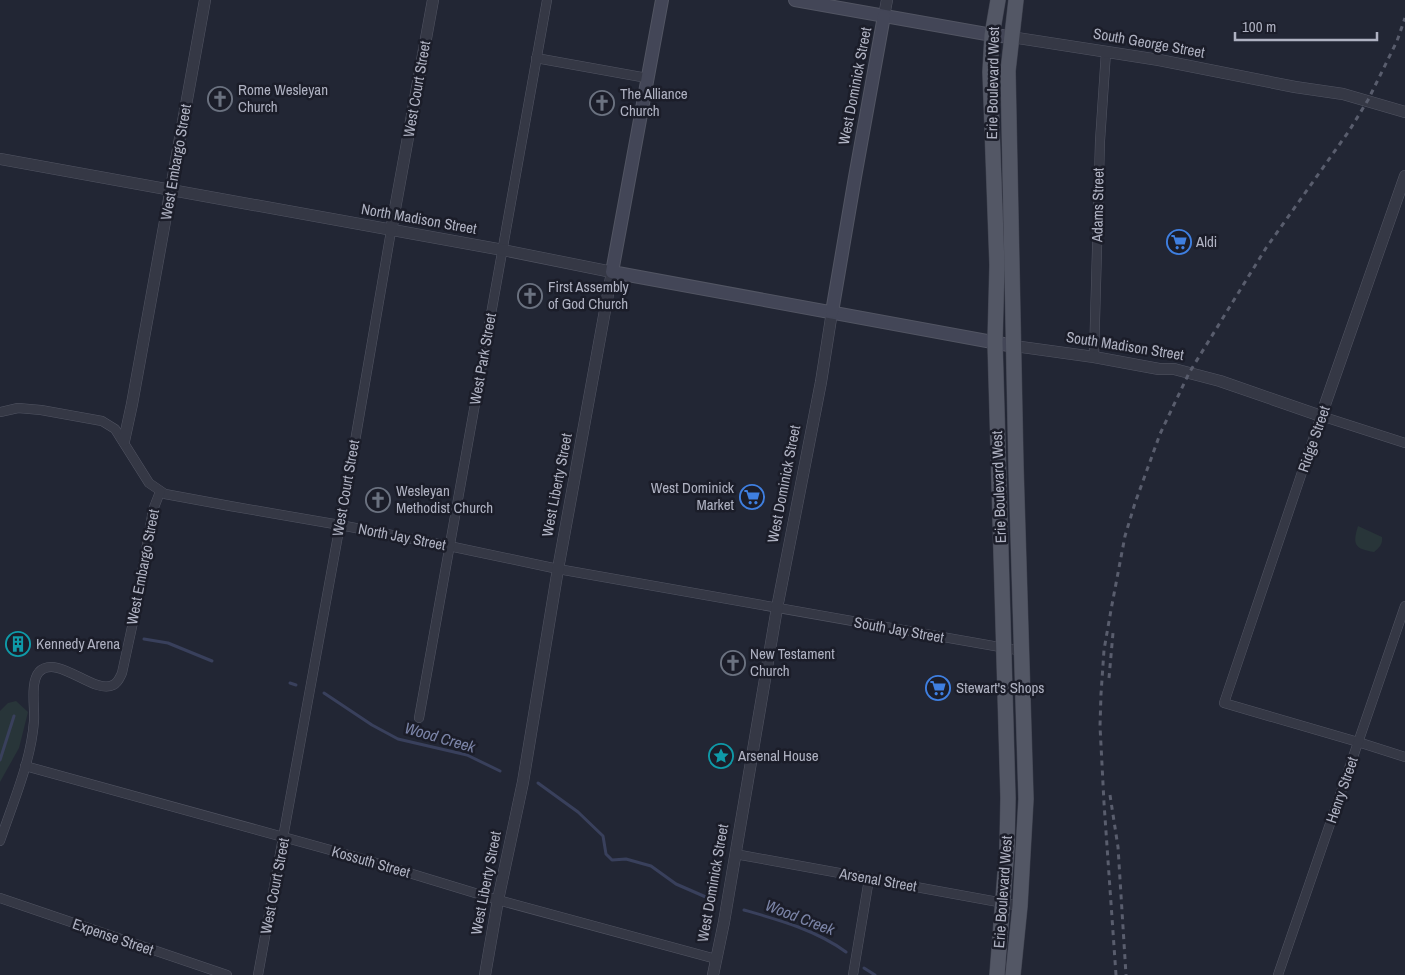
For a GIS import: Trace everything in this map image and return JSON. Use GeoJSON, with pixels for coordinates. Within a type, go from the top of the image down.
{"type":"FeatureCollection","features":[{"type":"Feature","properties":{"kind":"main road","name":"West Liberty Street"},"geometry":{"type":"LineString","coordinates":[[612,272],[662,0]]}},
{"type":"Feature","properties":{"kind":"main road","name":"South George Street"},"geometry":{"type":"LineString","coordinates":[[795,0],[1011,37]]}},
{"type":"Feature","properties":{"kind":"main road","name":"Erie Boulevard West"},"geometry":{"type":"LineString","coordinates":[[996,975],[1007,848],[1008,798],[995,342],[997,265],[990,72],[992,35],[998,0]]}},
{"type":"Feature","properties":{"kind":"main road","name":"Erie Boulevard West"},"geometry":{"type":"LineString","coordinates":[[1013,975],[1020,906],[1026,799],[1008,71],[1016,0]]}},
{"type":"Feature","properties":{"kind":"main road","name":"West Dominick Street"},"geometry":{"type":"LineString","coordinates":[[832,312],[884,16]]}},
{"type":"Feature","properties":{"kind":"main road","name":"North Madison Street"},"geometry":{"type":"LineString","coordinates":[[612,272],[832,312]]}},
{"type":"Feature","properties":{"kind":"main road","name":"South Madison Street"},"geometry":{"type":"LineString","coordinates":[[832,312],[1014,346]]}},
{"type":"Feature","properties":{"kind":"street","name":"West Embargo Street"},"geometry":{"type":"LineString","coordinates":[[124,441],[205,0]]}},
{"type":"Feature","properties":{"kind":"street","name":"West Court Street"},"geometry":{"type":"LineString","coordinates":[[258,975],[433,0]]}},
{"type":"Feature","properties":{"kind":"street","name":"West Park Street"},"geometry":{"type":"LineString","coordinates":[[419,718],[547,0]]}},
{"type":"Feature","properties":{"kind":"street","name":"West Dominick Street"},"geometry":{"type":"LineString","coordinates":[[884,16],[887,0]]}},
{"type":"Feature","properties":{"kind":"street","name":"South George Street"},"geometry":{"type":"LineString","coordinates":[[1011,37],[1159,60],[1295,87],[1343,94],[1405,112]]}},
{"type":"Feature","properties":{"kind":"street","name":"Adams Street"},"geometry":{"type":"LineString","coordinates":[[1094,358],[1100,141],[1106,52]]}},
{"type":"Feature","properties":{"kind":"street"},"geometry":{"type":"LineString","coordinates":[[536,58],[647,78]]}},
{"type":"Feature","properties":{"kind":"street","name":"North Madison Street"},"geometry":{"type":"LineString","coordinates":[[0,159],[503,250],[612,272]]}},
{"type":"Feature","properties":{"kind":"street","name":"Ridge Street"},"geometry":{"type":"LineString","coordinates":[[1358,742],[1224,703],[1405,176]]}},
{"type":"Feature","properties":{"kind":"street","name":"West Liberty Street"},"geometry":{"type":"LineString","coordinates":[[485,975],[522,782],[558,569],[612,272]]}},
{"type":"Feature","properties":{"kind":"street","name":"West Dominick Street"},"geometry":{"type":"LineString","coordinates":[[713,975],[736,854],[777,608],[821,382],[832,312]]}},
{"type":"Feature","properties":{"kind":"street","name":"South Madison Street"},"geometry":{"type":"LineString","coordinates":[[1014,346],[1159,369],[1174,369],[1220,381],[1405,443]]}},
{"type":"Feature","properties":{"kind":"street"},"geometry":{"type":"LineString","coordinates":[[0,412],[18,408],[42,410],[102,421],[115,429],[149,483],[160,492]]}},
{"type":"Feature","properties":{"kind":"street","name":"West Embargo Street"},"geometry":{"type":"LineString","coordinates":[[0,841],[25,766],[34,721],[34,686],[38,673],[49,667],[58,668],[101,686],[109,686],[118,682],[122,673],[153,510],[160,492]]}},
{"type":"Feature","properties":{"kind":"street","name":"North Jay Street"},"geometry":{"type":"LineString","coordinates":[[160,492],[449,546],[558,569],[777,608]]}},
{"type":"Feature","properties":{"kind":"street","name":"Henry Street"},"geometry":{"type":"LineString","coordinates":[[1278,975],[1405,606]]}},
{"type":"Feature","properties":{"kind":"street","name":"South Jay Street"},"geometry":{"type":"LineString","coordinates":[[777,608],[1022,651]]}},
{"type":"Feature","properties":{"kind":"street"},"geometry":{"type":"LineString","coordinates":[[1358,742],[1405,758]]}},
{"type":"Feature","properties":{"kind":"street","name":"Kossuth Street"},"geometry":{"type":"LineString","coordinates":[[25,766],[363,859],[498,900],[716,959]]}},
{"type":"Feature","properties":{"kind":"street","name":"Arsenal Street"},"geometry":{"type":"LineString","coordinates":[[736,854],[1020,906]]}},
{"type":"Feature","properties":{"kind":"street"},"geometry":{"type":"LineString","coordinates":[[853,975],[869,879]]}},
{"type":"Feature","properties":{"kind":"street","name":"Expense Street"},"geometry":{"type":"LineString","coordinates":[[0,898],[227,975]]}},
{"type":"Feature","properties":{"kind":"shaded area"},"geometry":{"type":"Polygon","coordinates":[[[1358,526],[1382,537],[1380,546],[1374,552],[1359,547],[1355,542],[1358,526]]]}},
{"type":"Feature","properties":{"kind":"shaded area"},"geometry":{"type":"Polygon","coordinates":[[[16,701],[28,712],[19,748],[0,782],[0,711],[8,703],[16,701]]]}},
{"type":"Feature","properties":{"kind":"waterway","name":"Wood Creek"},"geometry":{"type":"LineString","coordinates":[[144,639],[168,643],[212,661]]}},
{"type":"Feature","properties":{"kind":"waterway","name":"Wood Creek"},"geometry":{"type":"LineString","coordinates":[[290,683],[296,685]]}},
{"type":"Feature","properties":{"kind":"waterway","name":"Wood Creek"},"geometry":{"type":"LineString","coordinates":[[324,693],[372,725],[398,739],[467,755],[500,771]]}},
{"type":"Feature","properties":{"kind":"waterway","name":"Wood Creek"},"geometry":{"type":"LineString","coordinates":[[0,760],[14,716]]}},
{"type":"Feature","properties":{"kind":"waterway","name":"Wood Creek"},"geometry":{"type":"LineString","coordinates":[[538,783],[578,812],[603,836],[606,854],[612,860],[626,859],[651,866],[676,884],[715,901]]}},
{"type":"Feature","properties":{"kind":"waterway","name":"Wood Creek"},"geometry":{"type":"LineString","coordinates":[[744,910],[810,932],[846,952]]}},
{"type":"Feature","properties":{"kind":"waterway","name":"Wood Creek"},"geometry":{"type":"LineString","coordinates":[[864,968],[875,975]]}},
{"type":"Feature","properties":{"kind":"railway"},"geometry":{"type":"LineString","coordinates":[[1116,975],[1100,726],[1104,650],[1125,536],[1160,434],[1189,373],[1266,248],[1349,131],[1368,100],[1397,41],[1405,18]]}},
{"type":"Feature","properties":{"kind":"railway"},"geometry":{"type":"LineString","coordinates":[[1109,678],[1113,633]]}},
{"type":"Feature","properties":{"kind":"railway"},"geometry":{"type":"LineString","coordinates":[[1110,795],[1118,847],[1126,975]]}},
{"type":"Feature","properties":{"kind":"place","name":"Rome Wesleyan Church"},"geometry":{"type":"Point","coordinates":[220,99]}},
{"type":"Feature","properties":{"kind":"place","name":"The Alliance Church"},"geometry":{"type":"Point","coordinates":[602,103]}},
{"type":"Feature","properties":{"kind":"place","name":"Aldi"},"geometry":{"type":"Point","coordinates":[1179,242]}},
{"type":"Feature","properties":{"kind":"place","name":"First Assembly of God Church"},"geometry":{"type":"Point","coordinates":[530,296]}},
{"type":"Feature","properties":{"kind":"place","name":"West Dominick Market"},"geometry":{"type":"Point","coordinates":[752,497]}},
{"type":"Feature","properties":{"kind":"place","name":"Wesleyan Methodist Church"},"geometry":{"type":"Point","coordinates":[378,500]}},
{"type":"Feature","properties":{"kind":"place","name":"Kennedy Arena"},"geometry":{"type":"Point","coordinates":[18,644]}},
{"type":"Feature","properties":{"kind":"place","name":"New Testament Church"},"geometry":{"type":"Point","coordinates":[733,663]}},
{"type":"Feature","properties":{"kind":"place","name":"Stewart's Shops"},"geometry":{"type":"Point","coordinates":[938,688]}},
{"type":"Feature","properties":{"kind":"place","name":"Arsenal House"},"geometry":{"type":"Point","coordinates":[721,756]}}]}
